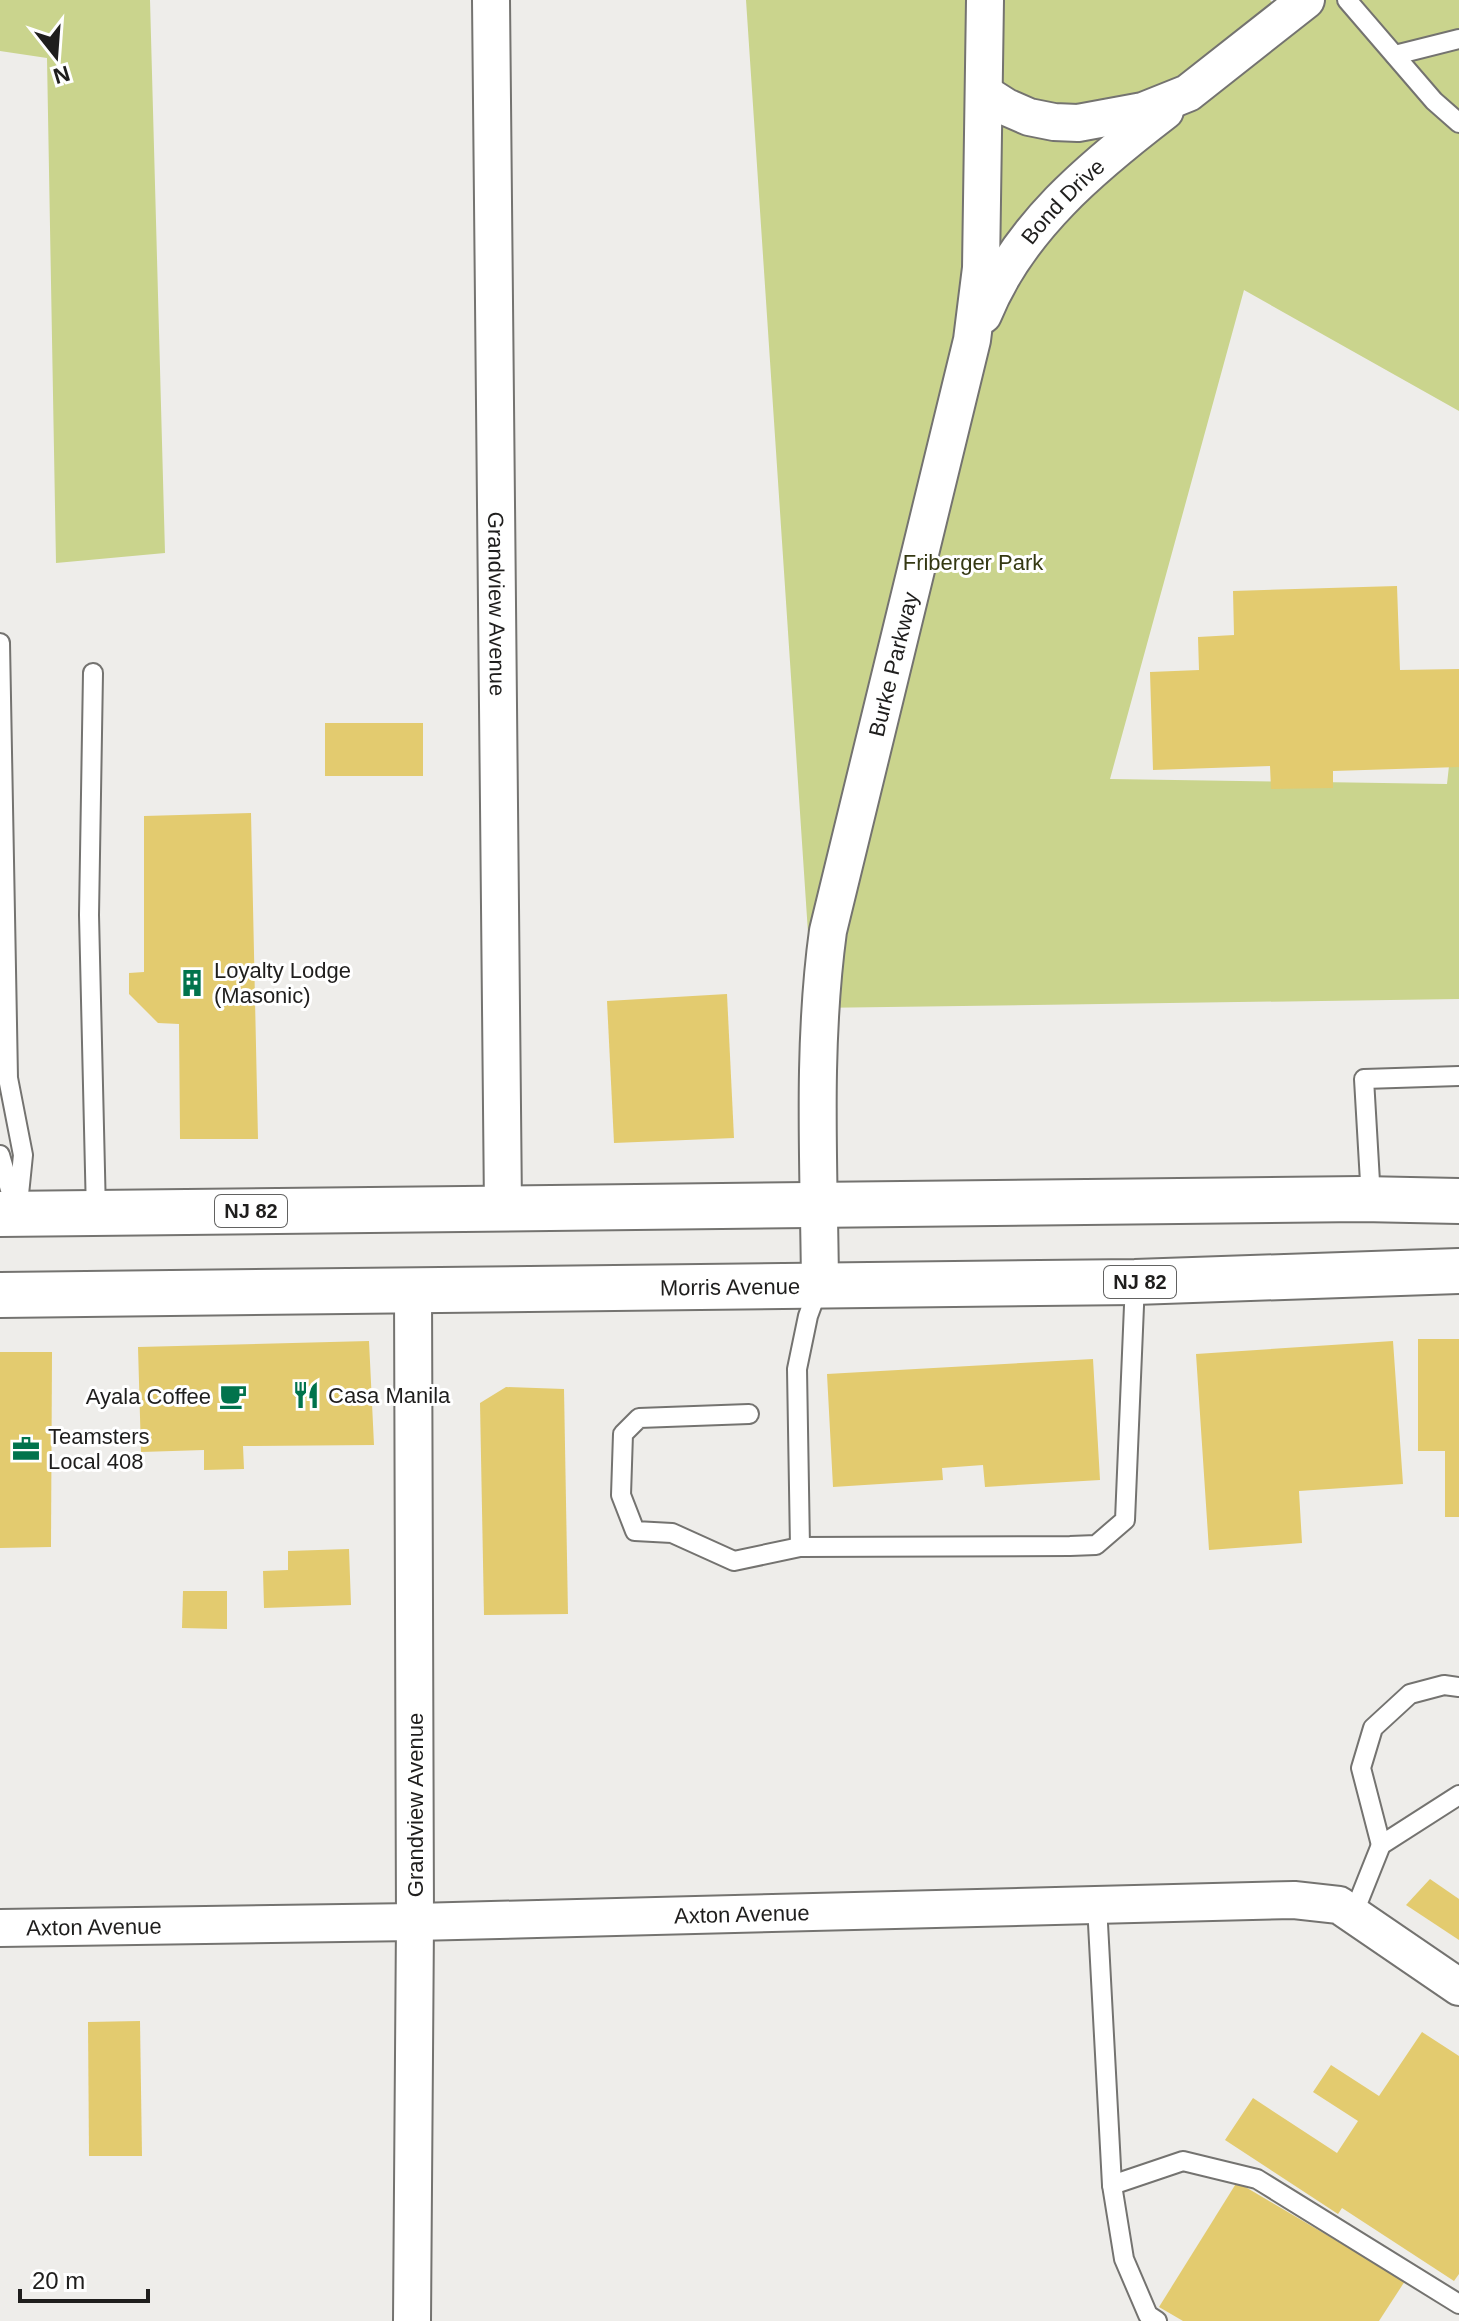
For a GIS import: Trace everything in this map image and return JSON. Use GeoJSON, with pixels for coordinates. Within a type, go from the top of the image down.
{"type":"FeatureCollection","features":[{"type":"Feature","properties":{"kind":"main road","name":"NJ 82"},"geometry":{"type":"LineString","coordinates":[[9,1214],[1371,1199],[1459,1201]]}},
{"type":"Feature","properties":{"kind":"main road","name":"Morris Avenue"},"geometry":{"type":"LineString","coordinates":[[0,1295],[1135,1282],[1459,1271]]}},
{"type":"Feature","properties":{"kind":"street","name":"Grandview Avenue"},"geometry":{"type":"LineString","coordinates":[[491,0],[503,1208]]}},
{"type":"Feature","properties":{"kind":"street","name":"Burke Parkway"},"geometry":{"type":"LineString","coordinates":[[820,1284],[819,1008],[828,931],[972,340],[981,268],[985,0]]}},
{"type":"Feature","properties":{"kind":"street","name":"Bond Drive"},"geometry":{"type":"LineString","coordinates":[[972,340],[1013,261],[1050,212],[1092,170],[1306,0]]}},
{"type":"Feature","properties":{"kind":"street","name":"Bond Drive"},"geometry":{"type":"LineString","coordinates":[[984,93],[1029,117],[1078,123],[1143,111],[1188,93]]}},
{"type":"Feature","properties":{"kind":"street","name":"Grandview Avenue"},"geometry":{"type":"LineString","coordinates":[[412,2321],[415,1922],[413,1289]]}},
{"type":"Feature","properties":{"kind":"street","name":"Axton Avenue"},"geometry":{"type":"LineString","coordinates":[[0,1928],[415,1922],[1294,1900],[1339,1905],[1459,1987]]}},
{"type":"Feature","properties":{"kind":"lane"},"geometry":{"type":"LineString","coordinates":[[1347,0],[1434,101],[1459,123]]}},
{"type":"Feature","properties":{"kind":"lane"},"geometry":{"type":"LineString","coordinates":[[1395,55],[1459,39]]}},
{"type":"Feature","properties":{"kind":"lane"},"geometry":{"type":"LineString","coordinates":[[0,643],[8,1078],[23,1155],[9,1214]]}},
{"type":"Feature","properties":{"kind":"lane"},"geometry":{"type":"LineString","coordinates":[[93,673],[89,915],[96,1213]]}},
{"type":"Feature","properties":{"kind":"lane"},"geometry":{"type":"LineString","coordinates":[[1371,1199],[1364,1079],[1459,1076]]}},
{"type":"Feature","properties":{"kind":"lane"},"geometry":{"type":"LineString","coordinates":[[0,1155],[9,1214]]}},
{"type":"Feature","properties":{"kind":"lane"},"geometry":{"type":"LineString","coordinates":[[749,1414],[639,1418],[623,1434],[621,1495],[635,1531],[672,1533],[734,1561],[800,1547],[1096,1545],[1125,1520],[1135,1282]]}},
{"type":"Feature","properties":{"kind":"lane"},"geometry":{"type":"LineString","coordinates":[[800,1547],[797,1369],[808,1316],[820,1284]]}},
{"type":"Feature","properties":{"kind":"lane"},"geometry":{"type":"LineString","coordinates":[[1381,1845],[1361,1768],[1373,1728],[1410,1694],[1444,1685],[1459,1687]]}},
{"type":"Feature","properties":{"kind":"lane"},"geometry":{"type":"LineString","coordinates":[[1353,1915],[1381,1845],[1459,1795]]}},
{"type":"Feature","properties":{"kind":"lane"},"geometry":{"type":"LineString","coordinates":[[1097,1905],[1112,2185],[1124,2259],[1148,2315],[1157,2321]]}},
{"type":"Feature","properties":{"kind":"lane"},"geometry":{"type":"LineString","coordinates":[[1112,2185],[1183,2161],[1257,2179],[1459,2304]]}},
{"type":"Feature","properties":{"kind":"green space"},"geometry":{"type":"Polygon","coordinates":[[[0,0],[150,0],[165,553],[56,563],[47,58],[0,51],[0,0]]]}},
{"type":"Feature","properties":{"kind":"green space","name":"Friberger Park"},"geometry":{"type":"Polygon","coordinates":[[[746,0],[1270,0],[1274,4],[1278,0],[1459,0],[1459,411],[1244,290],[1110,779],[1447,784],[1459,675],[1459,999],[813,1008],[746,0]]]}},
{"type":"Feature","properties":{"kind":"building"},"geometry":{"type":"Polygon","coordinates":[[[1397,586],[1400,670],[1459,669],[1459,767],[1333,771],[1333,788],[1271,789],[1270,766],[1153,770],[1150,672],[1199,670],[1198,637],[1234,635],[1233,591],[1397,586]]]}},
{"type":"Feature","properties":{"kind":"building"},"geometry":{"type":"Polygon","coordinates":[[[325,723],[423,723],[423,776],[325,776],[325,723]]]}},
{"type":"Feature","properties":{"kind":"building","name":"Loyalty Lodge (Masonic)"},"geometry":{"type":"Polygon","coordinates":[[[251,813],[258,1139],[180,1139],[179,1024],[158,1023],[129,994],[129,973],[144,972],[144,816],[251,813]]]}},
{"type":"Feature","properties":{"kind":"building"},"geometry":{"type":"Polygon","coordinates":[[[727,994],[734,1138],[614,1143],[607,1001],[727,994]]]}},
{"type":"Feature","properties":{"kind":"building"},"geometry":{"type":"Polygon","coordinates":[[[1418,1339],[1459,1339],[1459,1517],[1445,1517],[1445,1451],[1418,1451],[1418,1339]]]}},
{"type":"Feature","properties":{"kind":"building"},"geometry":{"type":"Polygon","coordinates":[[[369,1341],[374,1445],[243,1446],[244,1469],[204,1470],[204,1450],[141,1452],[138,1347],[369,1341]]]}},
{"type":"Feature","properties":{"kind":"building"},"geometry":{"type":"Polygon","coordinates":[[[1393,1341],[1403,1484],[1299,1491],[1302,1543],[1209,1550],[1196,1354],[1393,1341]]]}},
{"type":"Feature","properties":{"kind":"building","name":"Teamsters Local 408"},"geometry":{"type":"Polygon","coordinates":[[[0,1352],[52,1352],[51,1547],[0,1548],[0,1352]]]}},
{"type":"Feature","properties":{"kind":"building"},"geometry":{"type":"Polygon","coordinates":[[[1093,1359],[1100,1480],[985,1487],[983,1465],[942,1468],[943,1480],[833,1487],[827,1374],[1093,1359]]]}},
{"type":"Feature","properties":{"kind":"building"},"geometry":{"type":"Polygon","coordinates":[[[506,1387],[564,1389],[568,1614],[484,1615],[480,1403],[506,1387]]]}},
{"type":"Feature","properties":{"kind":"building"},"geometry":{"type":"Polygon","coordinates":[[[349,1549],[351,1605],[264,1608],[263,1571],[288,1570],[288,1551],[349,1549]]]}},
{"type":"Feature","properties":{"kind":"building"},"geometry":{"type":"Polygon","coordinates":[[[183,1591],[227,1591],[227,1629],[182,1628],[183,1591]]]}},
{"type":"Feature","properties":{"kind":"building"},"geometry":{"type":"Polygon","coordinates":[[[1430,1879],[1459,1899],[1459,1940],[1406,1905],[1430,1879]]]}},
{"type":"Feature","properties":{"kind":"building"},"geometry":{"type":"Polygon","coordinates":[[[140,2021],[142,2156],[89,2156],[88,2022],[140,2021]]]}},
{"type":"Feature","properties":{"kind":"building"},"geometry":{"type":"Polygon","coordinates":[[[1422,2032],[1459,2056],[1459,2274],[1454,2281],[1342,2208],[1338,2214],[1225,2140],[1253,2098],[1337,2153],[1358,2121],[1313,2092],[1331,2065],[1379,2096],[1422,2032]]]}},
{"type":"Feature","properties":{"kind":"building"},"geometry":{"type":"Polygon","coordinates":[[[1237,2182],[1405,2281],[1379,2321],[1183,2321],[1159,2307],[1237,2182]]]}},
{"type":"Feature","properties":{"kind":"place","name":"Loyalty Lodge (Masonic)"},"geometry":{"type":"Point","coordinates":[192,983]}},
{"type":"Feature","properties":{"kind":"place","name":"Casa Manila"},"geometry":{"type":"Point","coordinates":[306,1395]}},
{"type":"Feature","properties":{"kind":"place","name":"Ayala Coffee"},"geometry":{"type":"Point","coordinates":[233,1396]}},
{"type":"Feature","properties":{"kind":"place","name":"Teamsters Local 408"},"geometry":{"type":"Point","coordinates":[26,1449]}}]}
